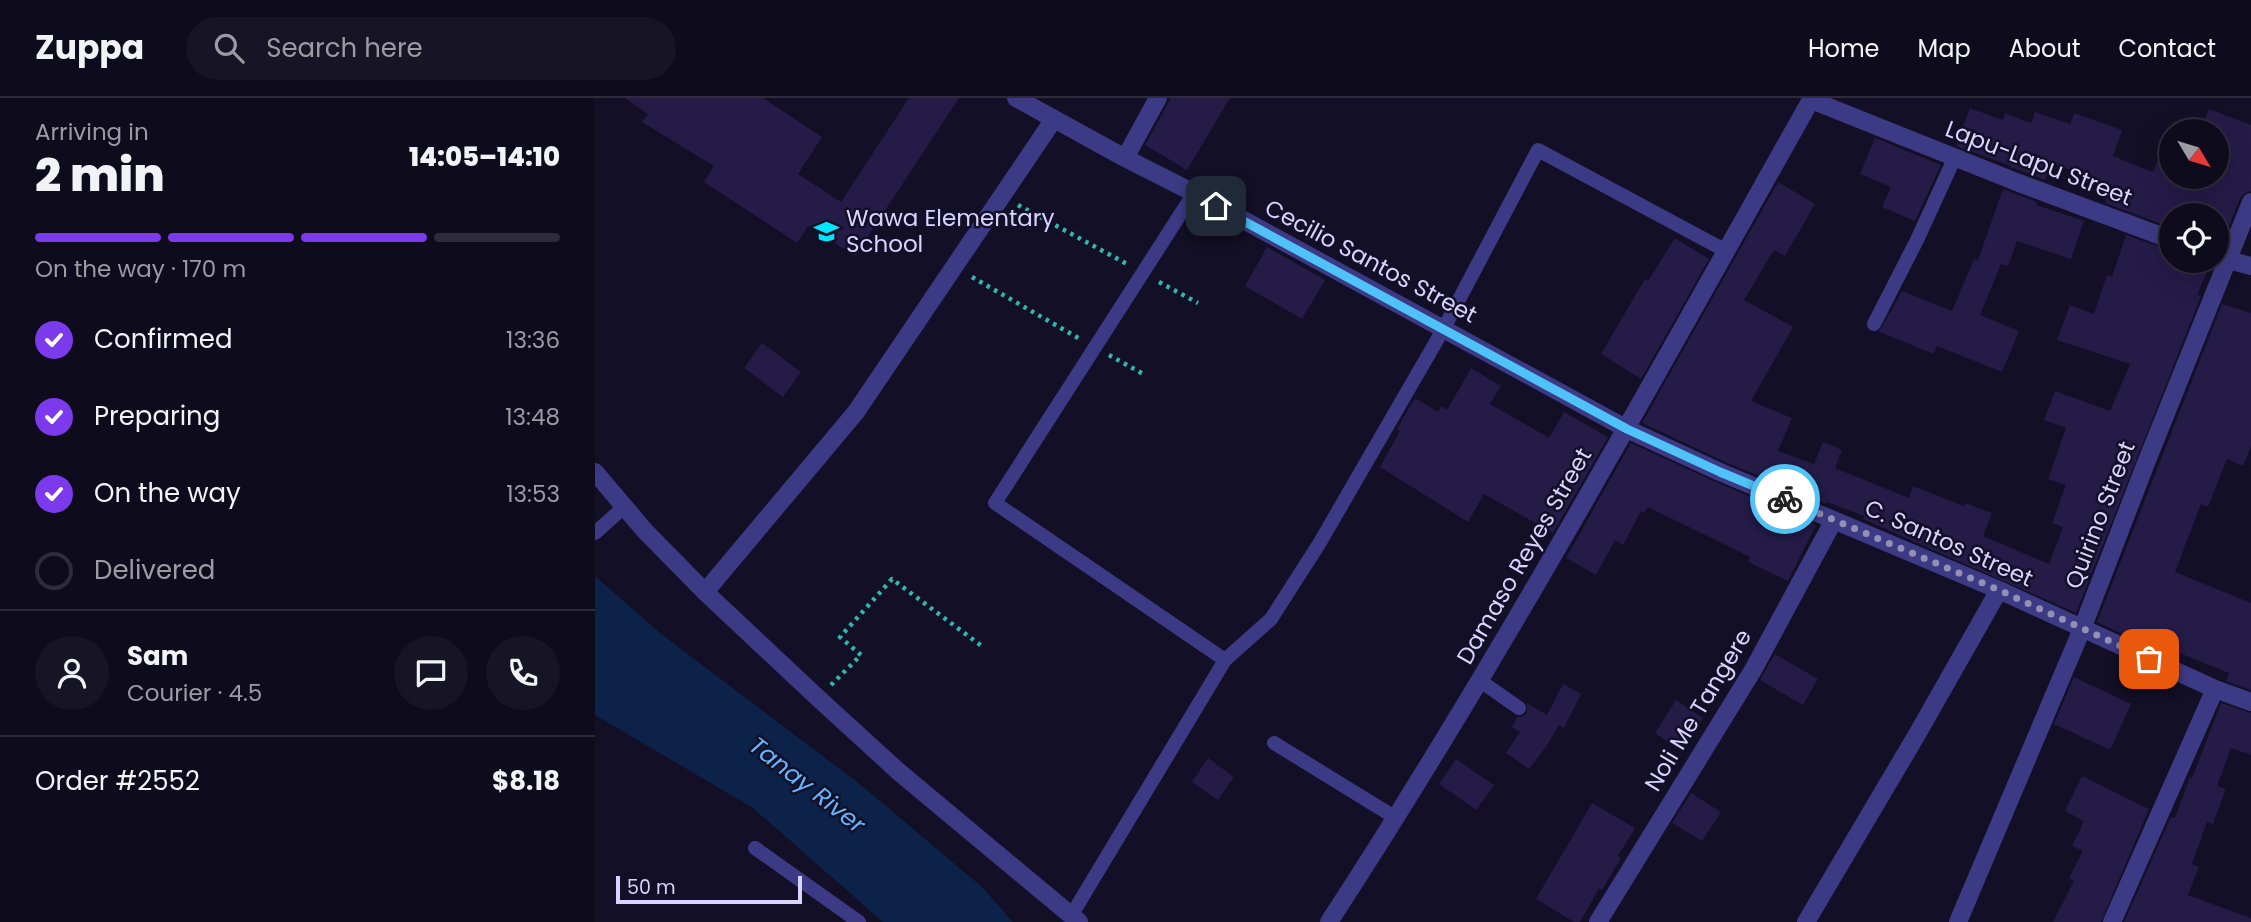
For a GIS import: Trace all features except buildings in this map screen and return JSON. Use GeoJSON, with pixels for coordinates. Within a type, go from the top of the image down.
{"type":"FeatureCollection","features":[{"type":"Feature","properties":{"kind":"street","name":"Cecilio Santos Street"},"geometry":{"type":"LineString","coordinates":[[1016,98],[1627,429]]}},
{"type":"Feature","properties":{"kind":"street"},"geometry":{"type":"LineString","coordinates":[[1125,158],[1158,98]]}},
{"type":"Feature","properties":{"kind":"street","name":"Lapu-Lapu Street"},"geometry":{"type":"LineString","coordinates":[[1812,99],[2159,235]]}},
{"type":"Feature","properties":{"kind":"street","name":"Damaso Reyes Street"},"geometry":{"type":"LineString","coordinates":[[1329,922],[1396,818],[1627,429],[1812,99]]}},
{"type":"Feature","properties":{"kind":"street"},"geometry":{"type":"LineString","coordinates":[[705,592],[856,412],[1054,119]]}},
{"type":"Feature","properties":{"kind":"street","name":"Quirino Street"},"geometry":{"type":"LineString","coordinates":[[2229,245],[2251,202]]}},
{"type":"Feature","properties":{"kind":"street"},"geometry":{"type":"LineString","coordinates":[[2229,261],[2251,266]]}},
{"type":"Feature","properties":{"kind":"street","name":"Quirino Street"},"geometry":{"type":"LineString","coordinates":[[1958,922],[2082,629],[2217,273]]}},
{"type":"Feature","properties":{"kind":"street","name":"C. Santos Street"},"geometry":{"type":"LineString","coordinates":[[1627,429],[1720,472],[1999,590],[2215,689],[2251,702]]}},
{"type":"Feature","properties":{"kind":"street"},"geometry":{"type":"LineString","coordinates":[[595,472],[624,507],[705,592],[818,698],[899,772],[1075,919]]}},
{"type":"Feature","properties":{"kind":"street","name":"Noli Me Tangere"},"geometry":{"type":"LineString","coordinates":[[1598,922],[1753,670],[1834,520]]}},
{"type":"Feature","properties":{"kind":"street"},"geometry":{"type":"LineString","coordinates":[[1806,922],[1999,590]]}},
{"type":"Feature","properties":{"kind":"street"},"geometry":{"type":"LineString","coordinates":[[2112,922],[2215,689]]}},
{"type":"Feature","properties":{"kind":"lane"},"geometry":{"type":"LineString","coordinates":[[1075,919],[1225,660],[1271,619],[1319,544],[1444,328],[1538,150],[1726,251]]}},
{"type":"Feature","properties":{"kind":"lane"},"geometry":{"type":"LineString","coordinates":[[1874,324],[1955,157]]}},
{"type":"Feature","properties":{"kind":"lane"},"geometry":{"type":"LineString","coordinates":[[1194,193],[995,503],[1225,660]]}},
{"type":"Feature","properties":{"kind":"lane"},"geometry":{"type":"LineString","coordinates":[[595,533],[624,507]]}},
{"type":"Feature","properties":{"kind":"lane"},"geometry":{"type":"LineString","coordinates":[[1479,680],[1519,708]]}},
{"type":"Feature","properties":{"kind":"lane"},"geometry":{"type":"LineString","coordinates":[[1274,743],[1396,818]]}},
{"type":"Feature","properties":{"kind":"lane"},"geometry":{"type":"LineString","coordinates":[[755,848],[851,920]]}},
{"type":"Feature","properties":{"kind":"path"},"geometry":{"type":"LineString","coordinates":[[1002,196],[1198,303]]}},
{"type":"Feature","properties":{"kind":"path"},"geometry":{"type":"LineString","coordinates":[[954,267],[1145,375]]}},
{"type":"Feature","properties":{"kind":"path"},"geometry":{"type":"LineString","coordinates":[[818,698],[861,655],[840,637],[892,579],[983,647]]}},
{"type":"Feature","properties":{"kind":"water","name":"Tanay River"},"geometry":{"type":"Polygon","coordinates":[[[595,576],[660,633],[861,785],[982,887],[1013,922],[883,922],[753,808],[595,715],[595,576]]]}},
{"type":"Feature","properties":{"kind":"way so far"},"geometry":{"type":"LineString","coordinates":[[1785,499],[1999,590],[2149,659]]}},
{"type":"Feature","properties":{"kind":"place","name":"Wawa Elementary School"},"geometry":{"type":"Point","coordinates":[826,231]}},
{"type":"Feature","properties":{"kind":"route"},"geometry":{"type":"LineString","coordinates":[[1216,206],[1627,429],[1785,499]]}}]}
